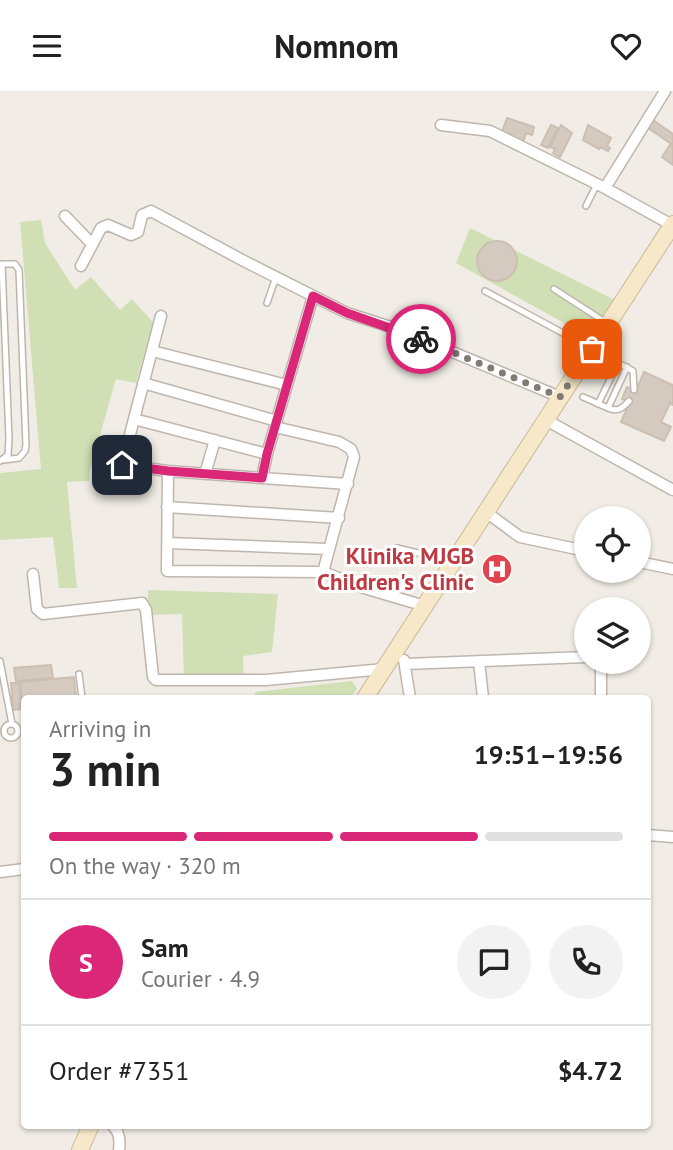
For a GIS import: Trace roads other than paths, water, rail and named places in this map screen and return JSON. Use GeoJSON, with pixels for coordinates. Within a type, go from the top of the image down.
{"type":"FeatureCollection","features":[{"type":"Feature","properties":{"kind":"main road"},"geometry":{"type":"LineString","coordinates":[[367,695],[384,669],[402,656],[425,606],[608,324],[665,246],[672,224]]}},
{"type":"Feature","properties":{"kind":"main road"},"geometry":{"type":"LineString","coordinates":[[80,1150],[89,1129]]}},
{"type":"Feature","properties":{"kind":"street"},"geometry":{"type":"LineString","coordinates":[[601,186],[665,91]]}},
{"type":"Feature","properties":{"kind":"street"},"geometry":{"type":"LineString","coordinates":[[441,125],[489,131],[672,224]]}},
{"type":"Feature","properties":{"kind":"street"},"geometry":{"type":"LineString","coordinates":[[81,266],[101,228],[108,225],[131,235],[138,232],[142,215],[151,211],[347,313],[400,330],[560,397]]}},
{"type":"Feature","properties":{"kind":"street"},"geometry":{"type":"LineString","coordinates":[[65,216],[91,243]]}},
{"type":"Feature","properties":{"kind":"street"},"geometry":{"type":"LineString","coordinates":[[262,478],[313,296]]}},
{"type":"Feature","properties":{"kind":"street"},"geometry":{"type":"LineString","coordinates":[[161,316],[122,465],[168,471],[348,484]]}},
{"type":"Feature","properties":{"kind":"street"},"geometry":{"type":"LineString","coordinates":[[152,351],[287,385]]}},
{"type":"Feature","properties":{"kind":"street"},"geometry":{"type":"LineString","coordinates":[[143,383],[339,442],[351,449],[354,457],[348,484],[323,572]]}},
{"type":"Feature","properties":{"kind":"street"},"geometry":{"type":"LineString","coordinates":[[134,419],[267,454]]}},
{"type":"Feature","properties":{"kind":"street"},"geometry":{"type":"LineString","coordinates":[[546,420],[673,490]]}},
{"type":"Feature","properties":{"kind":"street"},"geometry":{"type":"LineString","coordinates":[[205,474],[215,440]]}},
{"type":"Feature","properties":{"kind":"street"},"geometry":{"type":"LineString","coordinates":[[168,471],[167,571],[323,572],[364,588],[425,606]]}},
{"type":"Feature","properties":{"kind":"street"},"geometry":{"type":"LineString","coordinates":[[167,507],[338,518]]}},
{"type":"Feature","properties":{"kind":"street"},"geometry":{"type":"LineString","coordinates":[[486,512],[520,537],[574,548]]}},
{"type":"Feature","properties":{"kind":"street"},"geometry":{"type":"LineString","coordinates":[[168,543],[328,549]]}},
{"type":"Feature","properties":{"kind":"street"},"geometry":{"type":"LineString","coordinates":[[651,564],[673,569]]}},
{"type":"Feature","properties":{"kind":"street"},"geometry":{"type":"LineString","coordinates":[[33,574],[37,609],[43,614],[142,603],[146,610],[153,677],[156,680],[266,680],[384,669]]}},
{"type":"Feature","properties":{"kind":"street"},"geometry":{"type":"LineString","coordinates":[[409,695],[402,656],[479,661],[574,657]]}},
{"type":"Feature","properties":{"kind":"street"},"geometry":{"type":"LineString","coordinates":[[479,661],[483,695]]}},
{"type":"Feature","properties":{"kind":"street"},"geometry":{"type":"LineString","coordinates":[[601,674],[601,695]]}},
{"type":"Feature","properties":{"kind":"street"},"geometry":{"type":"LineString","coordinates":[[651,835],[673,837]]}},
{"type":"Feature","properties":{"kind":"street"},"geometry":{"type":"LineString","coordinates":[[0,872],[21,869]]}},
{"type":"Feature","properties":{"kind":"street"},"geometry":{"type":"LineString","coordinates":[[116,1129],[120,1141],[119,1150]]}},
{"type":"Feature","properties":{"kind":"lane"},"geometry":{"type":"LineString","coordinates":[[586,206],[601,186]]}},
{"type":"Feature","properties":{"kind":"lane"},"geometry":{"type":"LineString","coordinates":[[2,264],[15,264],[19,270],[26,445],[19,458],[2,461],[8,455],[9,439],[2,264]]}},
{"type":"Feature","properties":{"kind":"lane"},"geometry":{"type":"LineString","coordinates":[[267,303],[276,278]]}},
{"type":"Feature","properties":{"kind":"lane"},"geometry":{"type":"LineString","coordinates":[[554,289],[608,324]]}},
{"type":"Feature","properties":{"kind":"lane"},"geometry":{"type":"LineString","coordinates":[[485,291],[627,367],[633,371],[634,390]]}},
{"type":"Feature","properties":{"kind":"lane"},"geometry":{"type":"LineString","coordinates":[[598,404],[618,363]]}},
{"type":"Feature","properties":{"kind":"lane"},"geometry":{"type":"LineString","coordinates":[[608,408],[627,367]]}},
{"type":"Feature","properties":{"kind":"lane"},"geometry":{"type":"LineString","coordinates":[[583,397],[614,411],[620,410],[629,401]]}},
{"type":"Feature","properties":{"kind":"lane"},"geometry":{"type":"LineString","coordinates":[[397,548],[454,562]]}},
{"type":"Feature","properties":{"kind":"lane"},"geometry":{"type":"LineString","coordinates":[[0,661],[18,727]]}},
{"type":"Feature","properties":{"kind":"lane"},"geometry":{"type":"LineString","coordinates":[[79,674],[82,695]]}},
{"type":"Feature","properties":{"kind":"place","name":"Klinika MJGB Children's Clinic"},"geometry":{"type":"Point","coordinates":[497,569]}}]}
